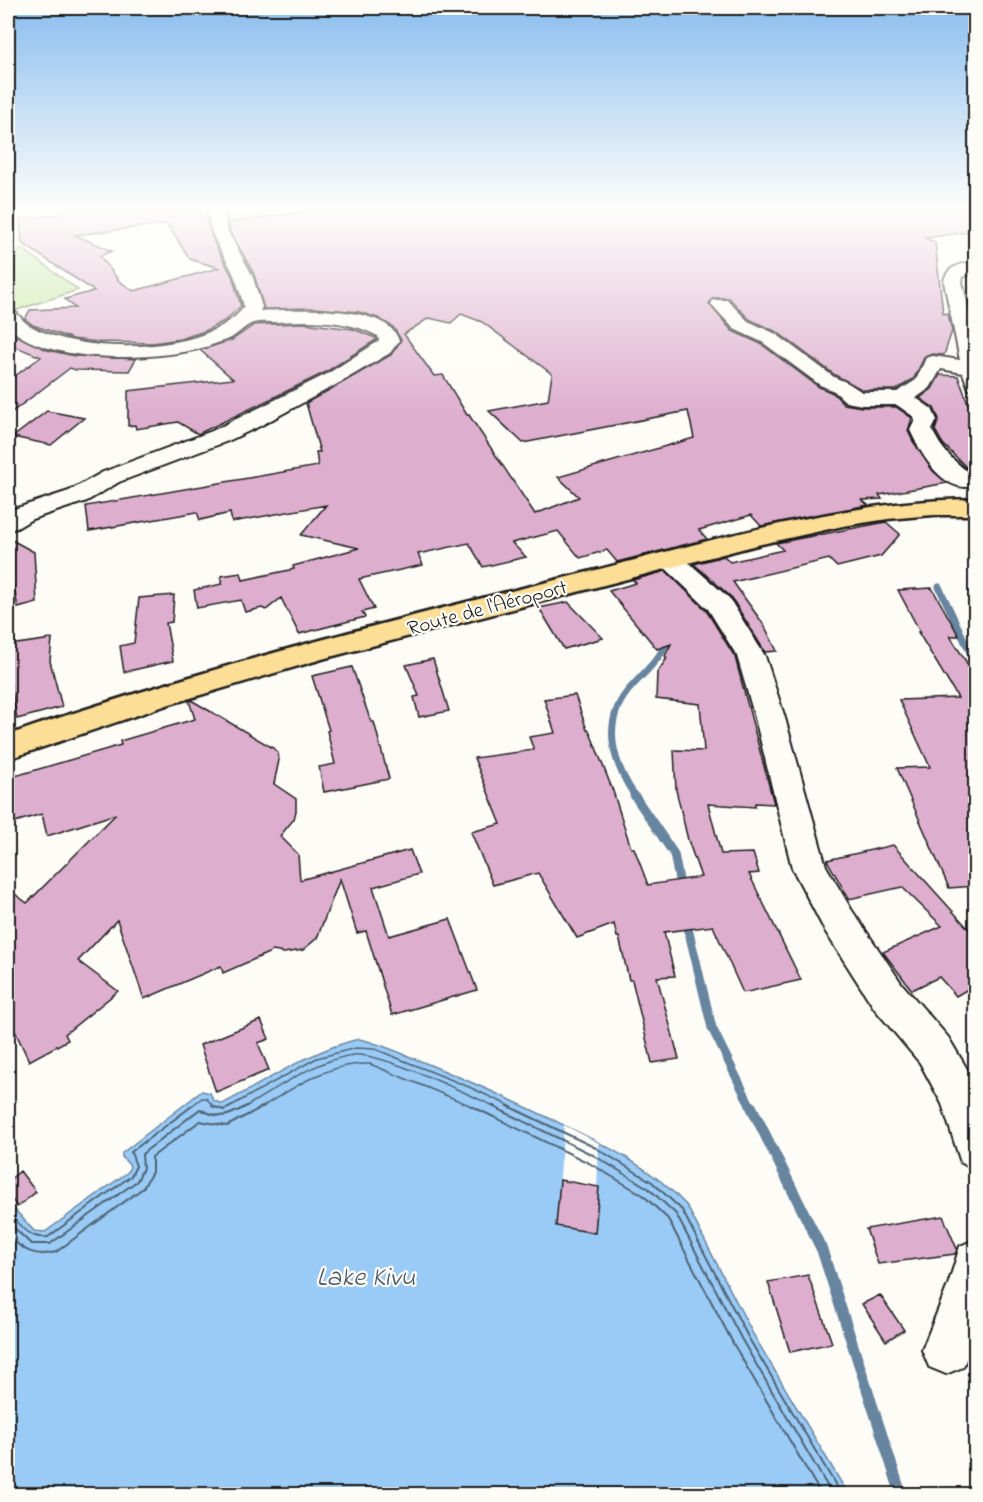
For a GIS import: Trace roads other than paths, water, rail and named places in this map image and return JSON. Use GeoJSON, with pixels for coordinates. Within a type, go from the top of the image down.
{"type":"FeatureCollection","features":[{"type":"Feature","properties":{"kind":"highway","name":"Route de l'Aéroport"},"geometry":{"type":"LineString","coordinates":[[8,747],[190,684],[802,527],[898,510],[939,506],[972,485]]}},
{"type":"Feature","properties":{"kind":"street"},"geometry":{"type":"LineString","coordinates":[[8,315],[21,329],[78,348],[125,350],[169,348],[215,338],[229,332],[249,317],[253,307],[243,276]]}},
{"type":"Feature","properties":{"kind":"street"},"geometry":{"type":"LineString","coordinates":[[954,276],[953,282],[974,376]]}},
{"type":"Feature","properties":{"kind":"street"},"geometry":{"type":"LineString","coordinates":[[720,303],[731,319],[753,333],[769,338],[854,397],[902,398],[924,414],[926,420],[921,430],[934,455],[955,476],[972,485]]}},
{"type":"Feature","properties":{"kind":"street"},"geometry":{"type":"LineString","coordinates":[[8,523],[23,514],[78,496],[111,477],[231,431],[334,378],[383,349],[389,341],[387,333],[377,326],[360,322],[308,315],[249,317]]}},
{"type":"Feature","properties":{"kind":"street"},"geometry":{"type":"LineString","coordinates":[[902,398],[923,384],[929,376],[933,362],[974,376]]}},
{"type":"Feature","properties":{"kind":"street"},"geometry":{"type":"LineString","coordinates":[[670,560],[719,604],[751,656],[770,718],[809,868],[837,920],[888,996],[934,1050],[961,1098],[975,1148]]}},
{"type":"Feature","properties":{"kind":"street"},"geometry":{"type":"LineString","coordinates":[[946,1350],[971,1285],[975,1262]]}},
{"type":"Feature","properties":{"kind":"water","name":"Lake Kivu"},"geometry":{"type":"Polygon","coordinates":[[[359,1039],[384,1046],[456,1076],[571,1129],[641,1167],[673,1192],[687,1206],[753,1334],[848,1494],[8,1494],[8,1202],[34,1231],[45,1232],[128,1172],[130,1166],[122,1157],[122,1153],[202,1091],[210,1093],[213,1100],[222,1104],[305,1059],[340,1044],[359,1039]]]}},
{"type":"Feature","properties":{"kind":"waterway"},"geometry":{"type":"LineString","coordinates":[[939,587],[976,665]]}},
{"type":"Feature","properties":{"kind":"waterway"},"geometry":{"type":"LineString","coordinates":[[635,796],[616,758],[613,745],[614,718],[627,692],[656,660],[670,637]]}},
{"type":"Feature","properties":{"kind":"waterway"},"geometry":{"type":"LineString","coordinates":[[634,795],[674,854],[681,890]]}},
{"type":"Feature","properties":{"kind":"waterway"},"geometry":{"type":"LineString","coordinates":[[686,920],[712,1028],[751,1107]]}},
{"type":"Feature","properties":{"kind":"waterway"},"geometry":{"type":"LineString","coordinates":[[751,1106],[822,1250],[901,1494]]}}]}
